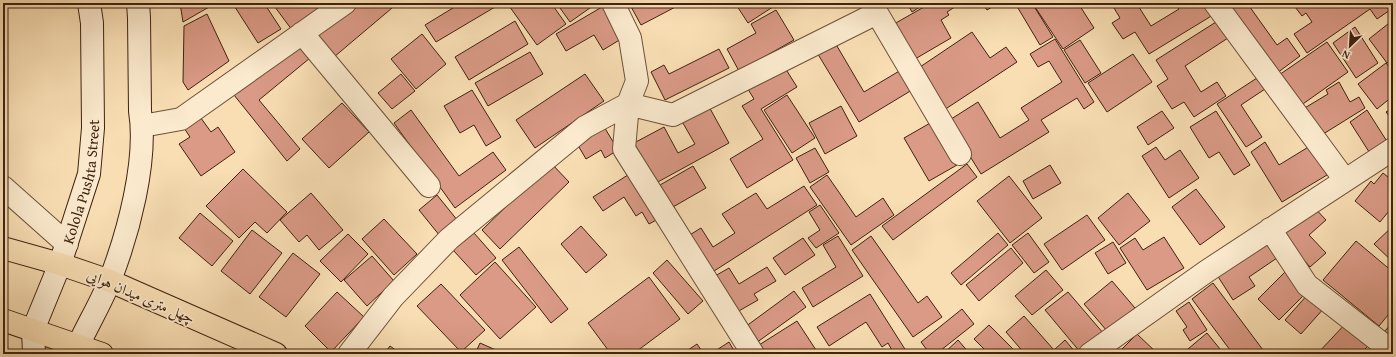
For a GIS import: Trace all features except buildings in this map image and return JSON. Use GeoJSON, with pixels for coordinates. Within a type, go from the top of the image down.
{"type":"FeatureCollection","features":[{"type":"Feature","properties":{"kind":"main road","name":"چهل متری میدان هوایی"},"geometry":{"type":"LineString","coordinates":[[3,248],[110,280],[276,354]]}},
{"type":"Feature","properties":{"kind":"main road"},"geometry":{"type":"LineString","coordinates":[[3,320],[33,330],[74,350],[102,354]]}},
{"type":"Feature","properties":{"kind":"street","name":"Kolola Pushta Street"},"geometry":{"type":"LineString","coordinates":[[34,354],[33,330],[60,264],[89,174],[93,128],[92,23],[89,3]]}},
{"type":"Feature","properties":{"kind":"street"},"geometry":{"type":"LineString","coordinates":[[74,350],[110,280],[131,214],[138,173],[142,126],[140,111],[138,3]]}},
{"type":"Feature","properties":{"kind":"street"},"geometry":{"type":"LineString","coordinates":[[142,126],[181,119],[345,3]]}},
{"type":"Feature","properties":{"kind":"street"},"geometry":{"type":"LineString","coordinates":[[613,3],[630,38],[637,81],[628,104],[624,149],[753,354]]}},
{"type":"Feature","properties":{"kind":"street"},"geometry":{"type":"LineString","coordinates":[[1215,3],[1346,180]]}},
{"type":"Feature","properties":{"kind":"street"},"geometry":{"type":"LineString","coordinates":[[349,354],[393,297],[449,239],[585,127],[628,104],[673,115],[874,8],[960,154]]}},
{"type":"Feature","properties":{"kind":"street"},"geometry":{"type":"LineString","coordinates":[[302,33],[429,186]]}},
{"type":"Feature","properties":{"kind":"street"},"geometry":{"type":"LineString","coordinates":[[1090,354],[1207,271],[1393,149]]}},
{"type":"Feature","properties":{"kind":"street"},"geometry":{"type":"LineString","coordinates":[[3,187],[67,244]]}},
{"type":"Feature","properties":{"kind":"street"},"geometry":{"type":"LineString","coordinates":[[1270,229],[1306,285],[1393,352]]}}]}
